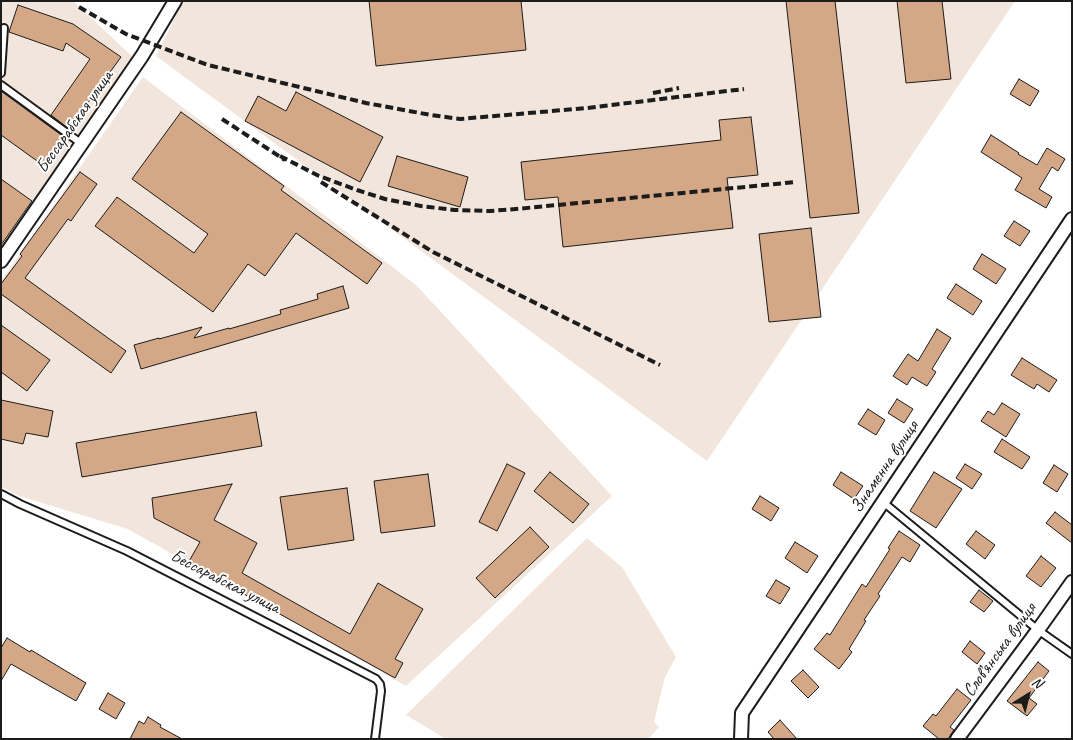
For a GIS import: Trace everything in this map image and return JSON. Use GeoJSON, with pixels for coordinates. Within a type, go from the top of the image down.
{"type":"FeatureCollection","features":[{"type":"Feature","properties":{"kind":"street","name":"Бессарабская улица"},"geometry":{"type":"LineString","coordinates":[[1,261],[147,50],[175,1]]}},
{"type":"Feature","properties":{"kind":"street","name":"Знаменна вулиця"},"geometry":{"type":"LineString","coordinates":[[741,739],[742,713],[1072,219]]}},
{"type":"Feature","properties":{"kind":"street","name":"Слов’янська вулиця"},"geometry":{"type":"LineString","coordinates":[[957,739],[1072,582]]}},
{"type":"Feature","properties":{"kind":"lane"},"geometry":{"type":"LineString","coordinates":[[1,73],[4,28]]}},
{"type":"Feature","properties":{"kind":"lane"},"geometry":{"type":"LineString","coordinates":[[1,85],[82,144]]}},
{"type":"Feature","properties":{"kind":"lane","name":"Бессарабская улица"},"geometry":{"type":"LineString","coordinates":[[1,494],[127,552],[376,679],[382,691],[375,739]]}},
{"type":"Feature","properties":{"kind":"lane"},"geometry":{"type":"LineString","coordinates":[[883,502],[1038,630],[1072,654]]}},
{"type":"Feature","properties":{"kind":"shaded area"},"geometry":{"type":"Polygon","coordinates":[[[1,1],[73,1],[134,58],[1,252],[1,1]]]}},
{"type":"Feature","properties":{"kind":"shaded area"},"geometry":{"type":"Polygon","coordinates":[[[183,1],[1015,1],[707,461],[156,56],[183,1]]]}},
{"type":"Feature","properties":{"kind":"shaded area"},"geometry":{"type":"Polygon","coordinates":[[[143,77],[416,285],[612,496],[406,686],[128,529],[19,496],[1,487],[1,281],[143,77]]]}},
{"type":"Feature","properties":{"kind":"shaded area"},"geometry":{"type":"Polygon","coordinates":[[[587,538],[622,567],[676,657],[665,677],[654,722],[659,727],[648,739],[446,739],[406,715],[587,538]]]}},
{"type":"Feature","properties":{"kind":"building"},"geometry":{"type":"Polygon","coordinates":[[[369,1],[521,1],[526,50],[376,66],[369,1]]]}},
{"type":"Feature","properties":{"kind":"building"},"geometry":{"type":"Polygon","coordinates":[[[786,1],[835,1],[859,213],[810,218],[786,1]]]}},
{"type":"Feature","properties":{"kind":"building"},"geometry":{"type":"Polygon","coordinates":[[[897,1],[942,1],[951,79],[906,83],[897,1]]]}},
{"type":"Feature","properties":{"kind":"building"},"geometry":{"type":"Polygon","coordinates":[[[18,5],[73,24],[121,57],[69,129],[51,115],[90,59],[66,43],[63,51],[9,32],[18,5]]]}},
{"type":"Feature","properties":{"kind":"building"},"geometry":{"type":"Polygon","coordinates":[[[1019,79],[1039,91],[1030,106],[1010,94],[1019,79]]]}},
{"type":"Feature","properties":{"kind":"building"},"geometry":{"type":"Polygon","coordinates":[[[1,91],[64,137],[44,166],[1,135],[1,91]]]}},
{"type":"Feature","properties":{"kind":"building"},"geometry":{"type":"Polygon","coordinates":[[[296,92],[383,137],[360,182],[245,121],[258,96],[286,111],[296,92]]]}},
{"type":"Feature","properties":{"kind":"building"},"geometry":{"type":"Polygon","coordinates":[[[181,112],[284,186],[281,190],[382,263],[367,284],[296,233],[265,276],[248,264],[213,312],[95,226],[117,197],[194,253],[208,234],[132,179],[181,112]]]}},
{"type":"Feature","properties":{"kind":"building"},"geometry":{"type":"Polygon","coordinates":[[[751,117],[758,175],[727,178],[733,228],[563,247],[558,197],[525,200],[521,162],[721,140],[719,120],[751,117]]]}},
{"type":"Feature","properties":{"kind":"building"},"geometry":{"type":"Polygon","coordinates":[[[991,135],[1037,165],[1047,148],[1065,159],[1058,171],[1052,167],[1039,189],[1052,197],[1046,208],[1015,190],[1022,178],[981,152],[991,135]]]}},
{"type":"Feature","properties":{"kind":"building"},"geometry":{"type":"Polygon","coordinates":[[[397,156],[468,177],[460,207],[388,186],[397,156]]]}},
{"type":"Feature","properties":{"kind":"building"},"geometry":{"type":"Polygon","coordinates":[[[80,172],[97,184],[71,221],[68,219],[25,278],[126,351],[111,373],[1,294],[1,284],[22,256],[20,254],[80,172]]]}},
{"type":"Feature","properties":{"kind":"building"},"geometry":{"type":"Polygon","coordinates":[[[1,179],[32,201],[1,245],[1,179]]]}},
{"type":"Feature","properties":{"kind":"building"},"geometry":{"type":"Polygon","coordinates":[[[1014,221],[1030,231],[1020,246],[1004,236],[1014,221]]]}},
{"type":"Feature","properties":{"kind":"building"},"geometry":{"type":"Polygon","coordinates":[[[811,228],[821,317],[769,322],[759,234],[811,228]]]}},
{"type":"Feature","properties":{"kind":"building"},"geometry":{"type":"Polygon","coordinates":[[[982,254],[1006,269],[996,284],[973,269],[982,254]]]}},
{"type":"Feature","properties":{"kind":"building"},"geometry":{"type":"Polygon","coordinates":[[[956,284],[982,301],[973,315],[947,298],[956,284]]]}},
{"type":"Feature","properties":{"kind":"building"},"geometry":{"type":"Polygon","coordinates":[[[343,286],[349,308],[141,369],[134,345],[202,327],[194,338],[229,329],[281,314],[280,310],[318,299],[317,294],[343,286]]]}},
{"type":"Feature","properties":{"kind":"building"},"geometry":{"type":"Polygon","coordinates":[[[1,325],[50,360],[27,391],[1,372],[1,325]]]}},
{"type":"Feature","properties":{"kind":"building"},"geometry":{"type":"Polygon","coordinates":[[[937,329],[951,338],[932,369],[936,372],[927,386],[912,377],[907,385],[893,376],[908,354],[918,361],[937,329]]]}},
{"type":"Feature","properties":{"kind":"building"},"geometry":{"type":"Polygon","coordinates":[[[1022,358],[1057,380],[1049,392],[1037,384],[1034,389],[1011,375],[1022,358]]]}},
{"type":"Feature","properties":{"kind":"building"},"geometry":{"type":"Polygon","coordinates":[[[897,399],[913,409],[904,423],[888,413],[897,399]]]}},
{"type":"Feature","properties":{"kind":"building"},"geometry":{"type":"Polygon","coordinates":[[[1,400],[53,411],[48,437],[26,433],[23,444],[1,439],[1,400]]]}},
{"type":"Feature","properties":{"kind":"building"},"geometry":{"type":"Polygon","coordinates":[[[1002,403],[1020,414],[1006,437],[981,421],[988,411],[994,415],[1002,403]]]}},
{"type":"Feature","properties":{"kind":"building"},"geometry":{"type":"Polygon","coordinates":[[[868,409],[885,420],[876,435],[858,424],[868,409]]]}},
{"type":"Feature","properties":{"kind":"building"},"geometry":{"type":"Polygon","coordinates":[[[256,412],[262,446],[82,477],[76,443],[256,412]]]}},
{"type":"Feature","properties":{"kind":"building"},"geometry":{"type":"Polygon","coordinates":[[[1002,439],[1030,457],[1022,469],[994,452],[1002,439]]]}},
{"type":"Feature","properties":{"kind":"building"},"geometry":{"type":"Polygon","coordinates":[[[507,464],[525,473],[497,531],[479,522],[507,464]]]}},
{"type":"Feature","properties":{"kind":"building"},"geometry":{"type":"Polygon","coordinates":[[[965,464],[982,474],[972,489],[956,478],[965,464]]]}},
{"type":"Feature","properties":{"kind":"building"},"geometry":{"type":"Polygon","coordinates":[[[1054,465],[1068,474],[1057,492],[1043,483],[1054,465]]]}},
{"type":"Feature","properties":{"kind":"building"},"geometry":{"type":"Polygon","coordinates":[[[550,472],[589,504],[573,523],[534,491],[550,472]]]}},
{"type":"Feature","properties":{"kind":"building"},"geometry":{"type":"Polygon","coordinates":[[[841,472],[863,486],[854,499],[833,485],[841,472]]]}},
{"type":"Feature","properties":{"kind":"building"},"geometry":{"type":"Polygon","coordinates":[[[934,472],[962,489],[936,528],[910,511],[934,472]]]}},
{"type":"Feature","properties":{"kind":"building"},"geometry":{"type":"Polygon","coordinates":[[[428,474],[435,526],[381,533],[374,481],[428,474]]]}},
{"type":"Feature","properties":{"kind":"building"},"geometry":{"type":"Polygon","coordinates":[[[232,484],[214,520],[257,543],[242,573],[350,634],[378,583],[423,609],[395,659],[403,663],[395,678],[188,563],[200,542],[154,518],[152,498],[232,484]]]}},
{"type":"Feature","properties":{"kind":"building"},"geometry":{"type":"Polygon","coordinates":[[[347,488],[354,540],[288,550],[280,497],[347,488]]]}},
{"type":"Feature","properties":{"kind":"building"},"geometry":{"type":"Polygon","coordinates":[[[760,496],[779,508],[771,521],[752,509],[760,496]]]}},
{"type":"Feature","properties":{"kind":"building"},"geometry":{"type":"Polygon","coordinates":[[[1055,512],[1072,525],[1072,543],[1046,523],[1055,512]]]}},
{"type":"Feature","properties":{"kind":"building"},"geometry":{"type":"Polygon","coordinates":[[[530,527],[549,547],[495,598],[476,578],[530,527]]]}},
{"type":"Feature","properties":{"kind":"building"},"geometry":{"type":"Polygon","coordinates":[[[899,531],[920,545],[910,562],[902,557],[864,620],[866,621],[849,649],[852,652],[839,669],[814,649],[827,633],[830,635],[862,584],[866,587],[899,531]]]}},
{"type":"Feature","properties":{"kind":"building"},"geometry":{"type":"Polygon","coordinates":[[[976,531],[995,545],[985,559],[966,544],[976,531]]]}},
{"type":"Feature","properties":{"kind":"building"},"geometry":{"type":"Polygon","coordinates":[[[795,542],[818,556],[807,573],[785,558],[795,542]]]}},
{"type":"Feature","properties":{"kind":"building"},"geometry":{"type":"Polygon","coordinates":[[[1041,556],[1056,568],[1041,587],[1026,576],[1041,556]]]}},
{"type":"Feature","properties":{"kind":"building"},"geometry":{"type":"Polygon","coordinates":[[[776,580],[790,588],[780,604],[766,596],[776,580]]]}},
{"type":"Feature","properties":{"kind":"building"},"geometry":{"type":"Polygon","coordinates":[[[979,590],[993,601],[984,612],[970,602],[979,590]]]}},
{"type":"Feature","properties":{"kind":"building"},"geometry":{"type":"Polygon","coordinates":[[[7,638],[86,683],[76,701],[11,664],[1,681],[1,648],[7,638]]]}},
{"type":"Feature","properties":{"kind":"building"},"geometry":{"type":"Polygon","coordinates":[[[970,641],[985,653],[977,664],[962,652],[970,641]]]}},
{"type":"Feature","properties":{"kind":"building"},"geometry":{"type":"Polygon","coordinates":[[[1038,662],[1049,671],[1029,698],[1037,704],[1027,716],[1007,701],[1038,662]]]}},
{"type":"Feature","properties":{"kind":"building"},"geometry":{"type":"Polygon","coordinates":[[[803,670],[819,687],[808,698],[791,681],[803,670]]]}},
{"type":"Feature","properties":{"kind":"building"},"geometry":{"type":"Polygon","coordinates":[[[957,689],[971,700],[950,727],[954,730],[948,739],[939,739],[923,726],[933,714],[936,716],[957,689]]]}},
{"type":"Feature","properties":{"kind":"building"},"geometry":{"type":"Polygon","coordinates":[[[108,693],[125,703],[116,719],[99,709],[108,693]]]}},
{"type":"Feature","properties":{"kind":"building"},"geometry":{"type":"Polygon","coordinates":[[[148,717],[161,725],[160,727],[182,739],[130,739],[139,721],[144,724],[148,717]]]}},
{"type":"Feature","properties":{"kind":"building"},"geometry":{"type":"Polygon","coordinates":[[[780,720],[797,739],[774,739],[768,732],[780,720]]]}},
{"type":"Feature","properties":{"kind":"railway"},"geometry":{"type":"LineString","coordinates":[[79,7],[126,34],[208,65],[366,103],[460,119],[587,108],[744,89]]}},
{"type":"Feature","properties":{"kind":"railway"},"geometry":{"type":"LineString","coordinates":[[653,93],[679,88]]}},
{"type":"Feature","properties":{"kind":"railway"},"geometry":{"type":"LineString","coordinates":[[222,119],[285,160]]}},
{"type":"Feature","properties":{"kind":"railway"},"geometry":{"type":"LineString","coordinates":[[280,156],[319,176],[385,199],[454,210],[490,211],[516,209],[796,182]]}},
{"type":"Feature","properties":{"kind":"railway"},"geometry":{"type":"LineString","coordinates":[[321,182],[433,252],[660,365]]}}]}
